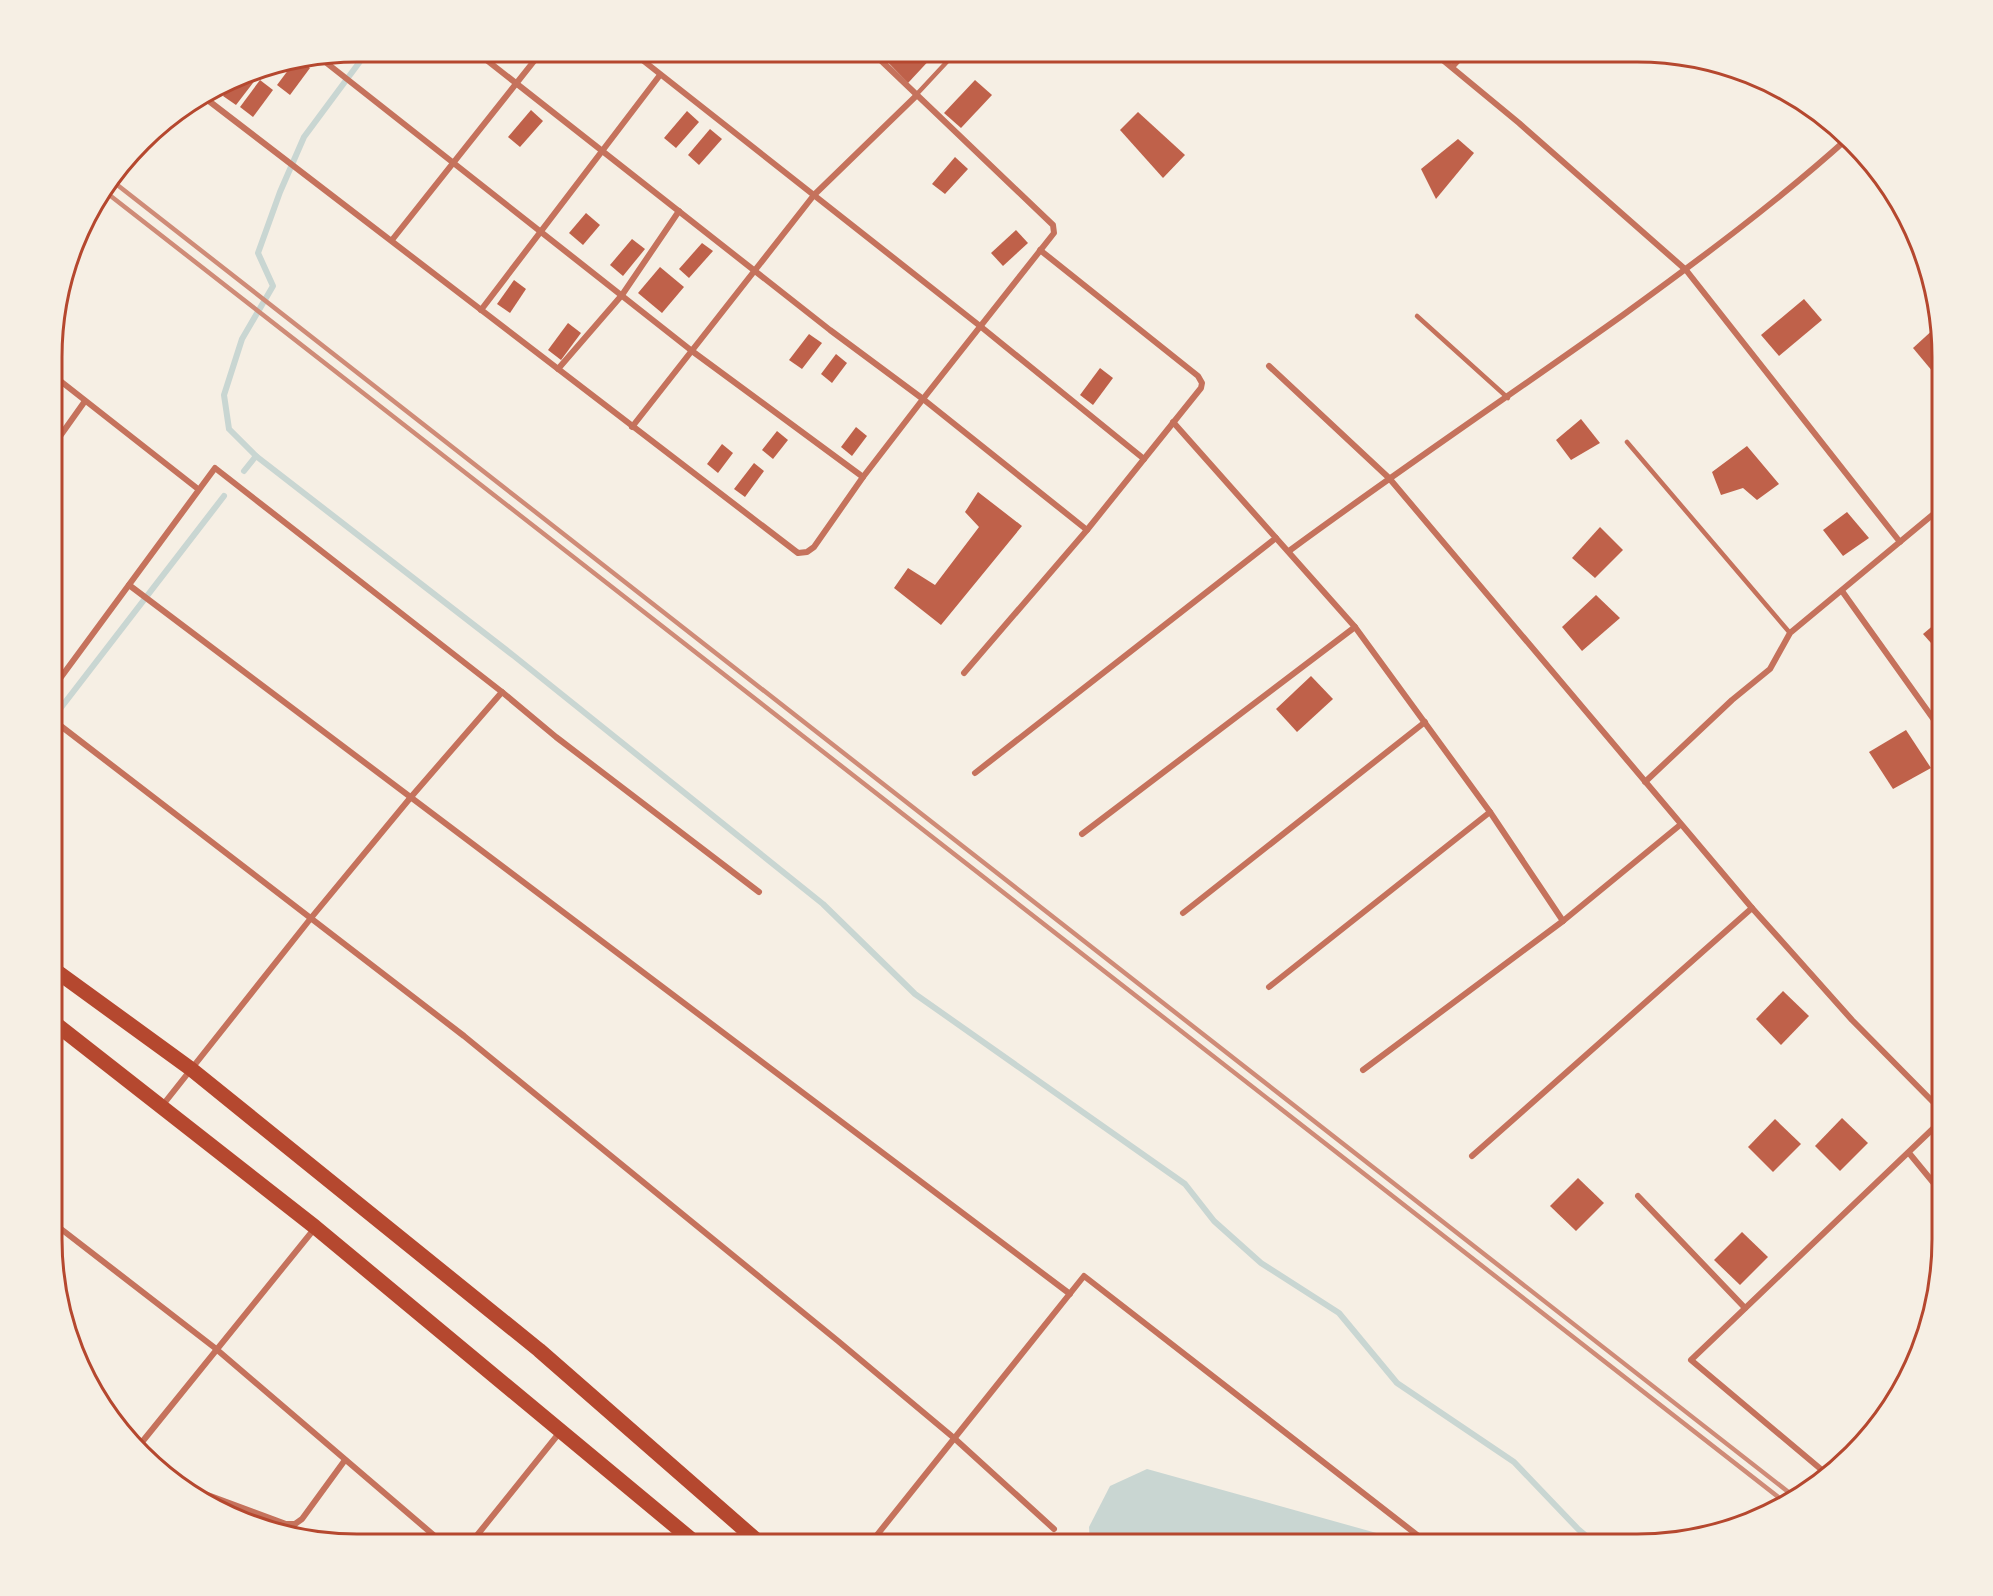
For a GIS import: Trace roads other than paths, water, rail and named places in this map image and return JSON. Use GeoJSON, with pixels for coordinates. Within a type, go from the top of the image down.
{"type":"FeatureCollection","features":[{"type":"Feature","properties":{"kind":"main road"},"geometry":{"type":"LineString","coordinates":[[62,975],[191,1070],[538,1350],[749,1534]]}},
{"type":"Feature","properties":{"kind":"main road"},"geometry":{"type":"LineString","coordinates":[[62,1029],[315,1227],[685,1534]]}},
{"type":"Feature","properties":{"kind":"street"},"geometry":{"type":"LineString","coordinates":[[489,62],[830,330],[923,399],[1087,530]]}},
{"type":"Feature","properties":{"kind":"street"},"geometry":{"type":"LineString","coordinates":[[392,240],[533,62]]}},
{"type":"Feature","properties":{"kind":"street"},"geometry":{"type":"LineString","coordinates":[[644,62],[980,326],[1144,459]]}},
{"type":"Feature","properties":{"kind":"street"},"geometry":{"type":"LineString","coordinates":[[209,101],[392,240],[632,428],[798,553],[807,552],[814,547],[862,477],[1054,233],[1053,225],[882,62]]}},
{"type":"Feature","properties":{"kind":"street"},"geometry":{"type":"LineString","coordinates":[[1446,62],[1519,123],[1686,270],[1900,542]]}},
{"type":"Feature","properties":{"kind":"street"},"geometry":{"type":"LineString","coordinates":[[1452,67],[1457,62]]}},
{"type":"Feature","properties":{"kind":"street"},"geometry":{"type":"LineString","coordinates":[[327,63],[692,351],[862,477]]}},
{"type":"Feature","properties":{"kind":"street"},"geometry":{"type":"LineString","coordinates":[[482,310],[660,75]]}},
{"type":"Feature","properties":{"kind":"street"},"geometry":{"type":"LineString","coordinates":[[632,428],[814,195],[916,96]]}},
{"type":"Feature","properties":{"kind":"street"},"geometry":{"type":"LineString","coordinates":[[1288,551],[1389,478],[1508,398],[1686,270],[1816,168],[1841,144]]}},
{"type":"Feature","properties":{"kind":"street"},"geometry":{"type":"LineString","coordinates":[[558,369],[622,295],[679,211]]}},
{"type":"Feature","properties":{"kind":"street"},"geometry":{"type":"LineString","coordinates":[[964,673],[1087,530],[1201,388],[1202,383],[1197,376],[1040,250]]}},
{"type":"Feature","properties":{"kind":"street"},"geometry":{"type":"LineString","coordinates":[[1269,366],[1389,478],[1752,908],[1852,1020],[1932,1101]]}},
{"type":"Feature","properties":{"kind":"street"},"geometry":{"type":"LineString","coordinates":[[62,382],[198,489]]}},
{"type":"Feature","properties":{"kind":"street"},"geometry":{"type":"LineString","coordinates":[[62,433],[85,401]]}},
{"type":"Feature","properties":{"kind":"street"},"geometry":{"type":"LineString","coordinates":[[1173,422],[1355,627],[1490,812],[1563,921]]}},
{"type":"Feature","properties":{"kind":"street"},"geometry":{"type":"LineString","coordinates":[[62,676],[215,468],[502,692],[556,737],[759,892]]}},
{"type":"Feature","properties":{"kind":"street"},"geometry":{"type":"LineString","coordinates":[[1645,782],[1732,700],[1770,669],[1790,633],[1932,515]]}},
{"type":"Feature","properties":{"kind":"street"},"geometry":{"type":"LineString","coordinates":[[975,773],[1276,538]]}},
{"type":"Feature","properties":{"kind":"street"},"geometry":{"type":"LineString","coordinates":[[129,585],[1070,1294]]}},
{"type":"Feature","properties":{"kind":"street"},"geometry":{"type":"LineString","coordinates":[[1842,591],[1932,717]]}},
{"type":"Feature","properties":{"kind":"street"},"geometry":{"type":"LineString","coordinates":[[1082,834],[1355,627]]}},
{"type":"Feature","properties":{"kind":"street"},"geometry":{"type":"LineString","coordinates":[[162,1106],[310,918],[411,796],[502,692]]}},
{"type":"Feature","properties":{"kind":"street"},"geometry":{"type":"LineString","coordinates":[[1183,913],[1425,722]]}},
{"type":"Feature","properties":{"kind":"street"},"geometry":{"type":"LineString","coordinates":[[62,727],[473,1043],[954,1438],[1054,1529]]}},
{"type":"Feature","properties":{"kind":"street"},"geometry":{"type":"LineString","coordinates":[[1269,987],[1490,812]]}},
{"type":"Feature","properties":{"kind":"street"},"geometry":{"type":"LineString","coordinates":[[1363,1070],[1563,921],[1680,825]]}},
{"type":"Feature","properties":{"kind":"street"},"geometry":{"type":"LineString","coordinates":[[1472,1156],[1752,908]]}},
{"type":"Feature","properties":{"kind":"street"},"geometry":{"type":"LineString","coordinates":[[1821,1469],[1691,1360],[1932,1130]]}},
{"type":"Feature","properties":{"kind":"street"},"geometry":{"type":"LineString","coordinates":[[1908,1153],[1932,1181]]}},
{"type":"Feature","properties":{"kind":"street"},"geometry":{"type":"LineString","coordinates":[[1638,1196],[1745,1308]]}},
{"type":"Feature","properties":{"kind":"street"},"geometry":{"type":"LineString","coordinates":[[142,1442],[215,1348],[315,1227]]}},
{"type":"Feature","properties":{"kind":"street"},"geometry":{"type":"LineString","coordinates":[[62,1230],[215,1348],[432,1534]]}},
{"type":"Feature","properties":{"kind":"street"},"geometry":{"type":"LineString","coordinates":[[878,1534],[1084,1276],[1416,1534]]}},
{"type":"Feature","properties":{"kind":"street"},"geometry":{"type":"LineString","coordinates":[[478,1534],[561,1432]]}},
{"type":"Feature","properties":{"kind":"street"},"geometry":{"type":"LineString","coordinates":[[212,1497],[286,1524],[295,1524],[302,1519],[345,1460]]}},
{"type":"Feature","properties":{"kind":"lane"},"geometry":{"type":"LineString","coordinates":[[916,96],[947,62]]}},
{"type":"Feature","properties":{"kind":"lane"},"geometry":{"type":"LineString","coordinates":[[1417,316],[1508,398]]}},
{"type":"Feature","properties":{"kind":"lane"},"geometry":{"type":"LineString","coordinates":[[1627,442],[1790,633]]}},
{"type":"Feature","properties":{"kind":"waterway"},"geometry":{"type":"LineString","coordinates":[[360,62],[304,137],[280,192],[258,253],[273,286],[242,339],[224,395],[229,429],[256,456],[514,656],[823,904],[915,994],[1185,1184],[1214,1221],[1261,1263],[1339,1313],[1397,1383],[1514,1462],[1584,1534]]}},
{"type":"Feature","properties":{"kind":"waterway"},"geometry":{"type":"LineString","coordinates":[[244,471],[256,456]]}},
{"type":"Feature","properties":{"kind":"waterway"},"geometry":{"type":"LineString","coordinates":[[62,706],[224,496]]}},
{"type":"Feature","properties":{"kind":"railway"},"geometry":{"type":"LineString","coordinates":[[117,184],[1789,1492]]}},
{"type":"Feature","properties":{"kind":"railway"},"geometry":{"type":"LineString","coordinates":[[109,195],[1779,1498]]}}]}
